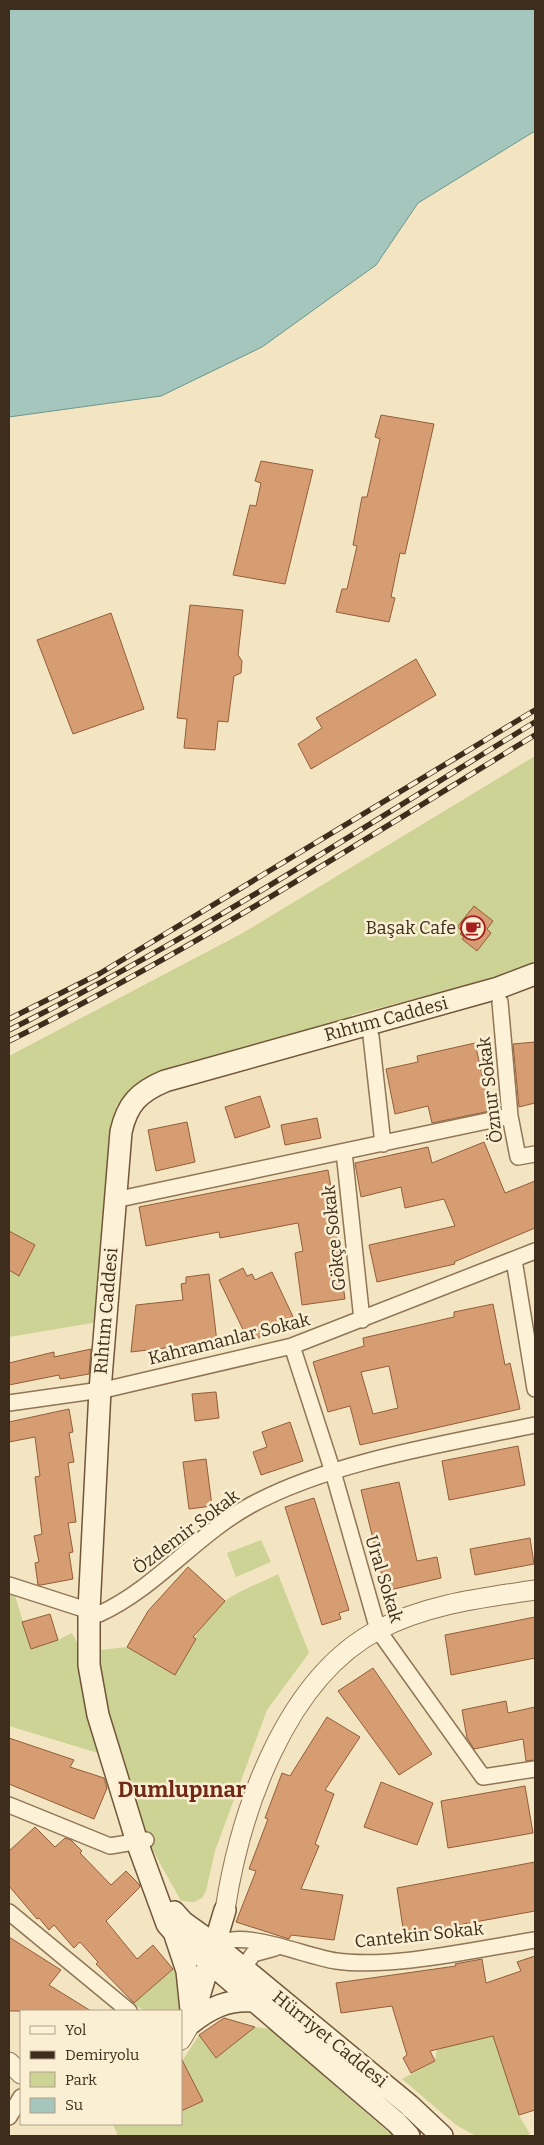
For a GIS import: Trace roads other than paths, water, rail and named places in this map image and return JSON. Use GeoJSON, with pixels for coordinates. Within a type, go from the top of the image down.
{"type":"FeatureCollection","features":[{"type":"Feature","properties":{"kind":"main road","name":"Rıhtım Caddesi"},"geometry":{"type":"LineString","coordinates":[[186,2032],[187,1971],[176,1921],[142,1841],[106,1708],[94,1612],[101,1521],[104,1390],[121,1132],[124,1116],[139,1096],[165,1081],[498,988],[535,974]]}},
{"type":"Feature","properties":{"kind":"main road","name":"Rıhtım Caddesi"},"geometry":{"type":"LineString","coordinates":[[104,1390],[132,1121],[140,1111],[155,1100],[193,1084],[500,1002],[535,988]]}},
{"type":"Feature","properties":{"kind":"main road"},"geometry":{"type":"LineString","coordinates":[[176,1921],[205,1922],[225,1910]]}},
{"type":"Feature","properties":{"kind":"main road"},"geometry":{"type":"LineString","coordinates":[[186,2032],[219,1950],[225,1910]]}},
{"type":"Feature","properties":{"kind":"main road"},"geometry":{"type":"LineString","coordinates":[[176,1921],[219,1950]]}},
{"type":"Feature","properties":{"kind":"main road","name":"Hürriyet Caddesi"},"geometry":{"type":"LineString","coordinates":[[219,1950],[409,2105],[442,2136]]}},
{"type":"Feature","properties":{"kind":"main road","name":"Hürriyet Caddesi"},"geometry":{"type":"LineString","coordinates":[[219,1950],[253,2001],[397,2123],[408,2136]]}},
{"type":"Feature","properties":{"kind":"main road"},"geometry":{"type":"LineString","coordinates":[[186,2032],[204,2013],[223,2004],[241,2000],[253,2001]]}},
{"type":"Feature","properties":{"kind":"street","name":"Öznur Sokak"},"geometry":{"type":"LineString","coordinates":[[500,1002],[510,1116],[518,1157],[535,1154]]}},
{"type":"Feature","properties":{"kind":"street"},"geometry":{"type":"LineString","coordinates":[[371,1036],[383,1144]]}},
{"type":"Feature","properties":{"kind":"street"},"geometry":{"type":"LineString","coordinates":[[124,1198],[510,1116]]}},
{"type":"Feature","properties":{"kind":"street","name":"Gökçe Sokak"},"geometry":{"type":"LineString","coordinates":[[344,1152],[362,1320]]}},
{"type":"Feature","properties":{"kind":"street","name":"Kahramanlar Sokak"},"geometry":{"type":"LineString","coordinates":[[9,1403],[104,1390],[292,1346],[535,1251]]}},
{"type":"Feature","properties":{"kind":"street"},"geometry":{"type":"LineString","coordinates":[[514,1260],[535,1389]]}},
{"type":"Feature","properties":{"kind":"street","name":"Ural Sokak"},"geometry":{"type":"LineString","coordinates":[[292,1346],[333,1472],[378,1630],[483,1777],[535,1769]]}},
{"type":"Feature","properties":{"kind":"street","name":"Özdemir Sokak"},"geometry":{"type":"LineString","coordinates":[[94,1612],[140,1590],[205,1537],[249,1506],[274,1494],[333,1472],[413,1450],[535,1425]]}},
{"type":"Feature","properties":{"kind":"street"},"geometry":{"type":"LineString","coordinates":[[9,1585],[94,1612]]}},
{"type":"Feature","properties":{"kind":"street"},"geometry":{"type":"LineString","coordinates":[[225,1910],[236,1850],[257,1790],[287,1725],[319,1680],[339,1659],[378,1630],[443,1606],[535,1590]]}},
{"type":"Feature","properties":{"kind":"street"},"geometry":{"type":"LineString","coordinates":[[9,1805],[110,1846],[142,1841]]}},
{"type":"Feature","properties":{"kind":"street"},"geometry":{"type":"LineString","coordinates":[[9,1912],[128,2010]]}},
{"type":"Feature","properties":{"kind":"street","name":"Cantekin Sokak"},"geometry":{"type":"LineString","coordinates":[[219,1950],[248,1940],[316,1958],[365,1963],[422,1958],[535,1940]]}},
{"type":"Feature","properties":{"kind":"street"},"geometry":{"type":"LineString","coordinates":[[248,1972],[247,1963],[253,1954],[278,1947]]}},
{"type":"Feature","properties":{"kind":"street"},"geometry":{"type":"LineString","coordinates":[[9,2062],[20,2073]]}},
{"type":"Feature","properties":{"kind":"street"},"geometry":{"type":"LineString","coordinates":[[9,2117],[20,2100]]}},
{"type":"Feature","properties":{"kind":"water"},"geometry":{"type":"Polygon","coordinates":[[[9,9],[535,9],[535,131],[418,203],[376,265],[262,347],[161,396],[9,417],[9,9]]]}},
{"type":"Feature","properties":{"kind":"railway"},"geometry":{"type":"LineString","coordinates":[[9,1019],[99,974],[535,710]]}},
{"type":"Feature","properties":{"kind":"railway"},"geometry":{"type":"LineString","coordinates":[[9,1030],[144,959],[210,921],[535,722]]}},
{"type":"Feature","properties":{"kind":"railway"},"geometry":{"type":"LineString","coordinates":[[9,1041],[210,933],[341,855],[535,735]]}},
{"type":"Feature","properties":{"kind":"place","name":"Başak Cafe"},"geometry":{"type":"Point","coordinates":[473,928]}},
{"type":"Feature","properties":{"kind":"district","name":"Dumlupınar"},"geometry":{"type":"Point","coordinates":[182,1789]}}]}
